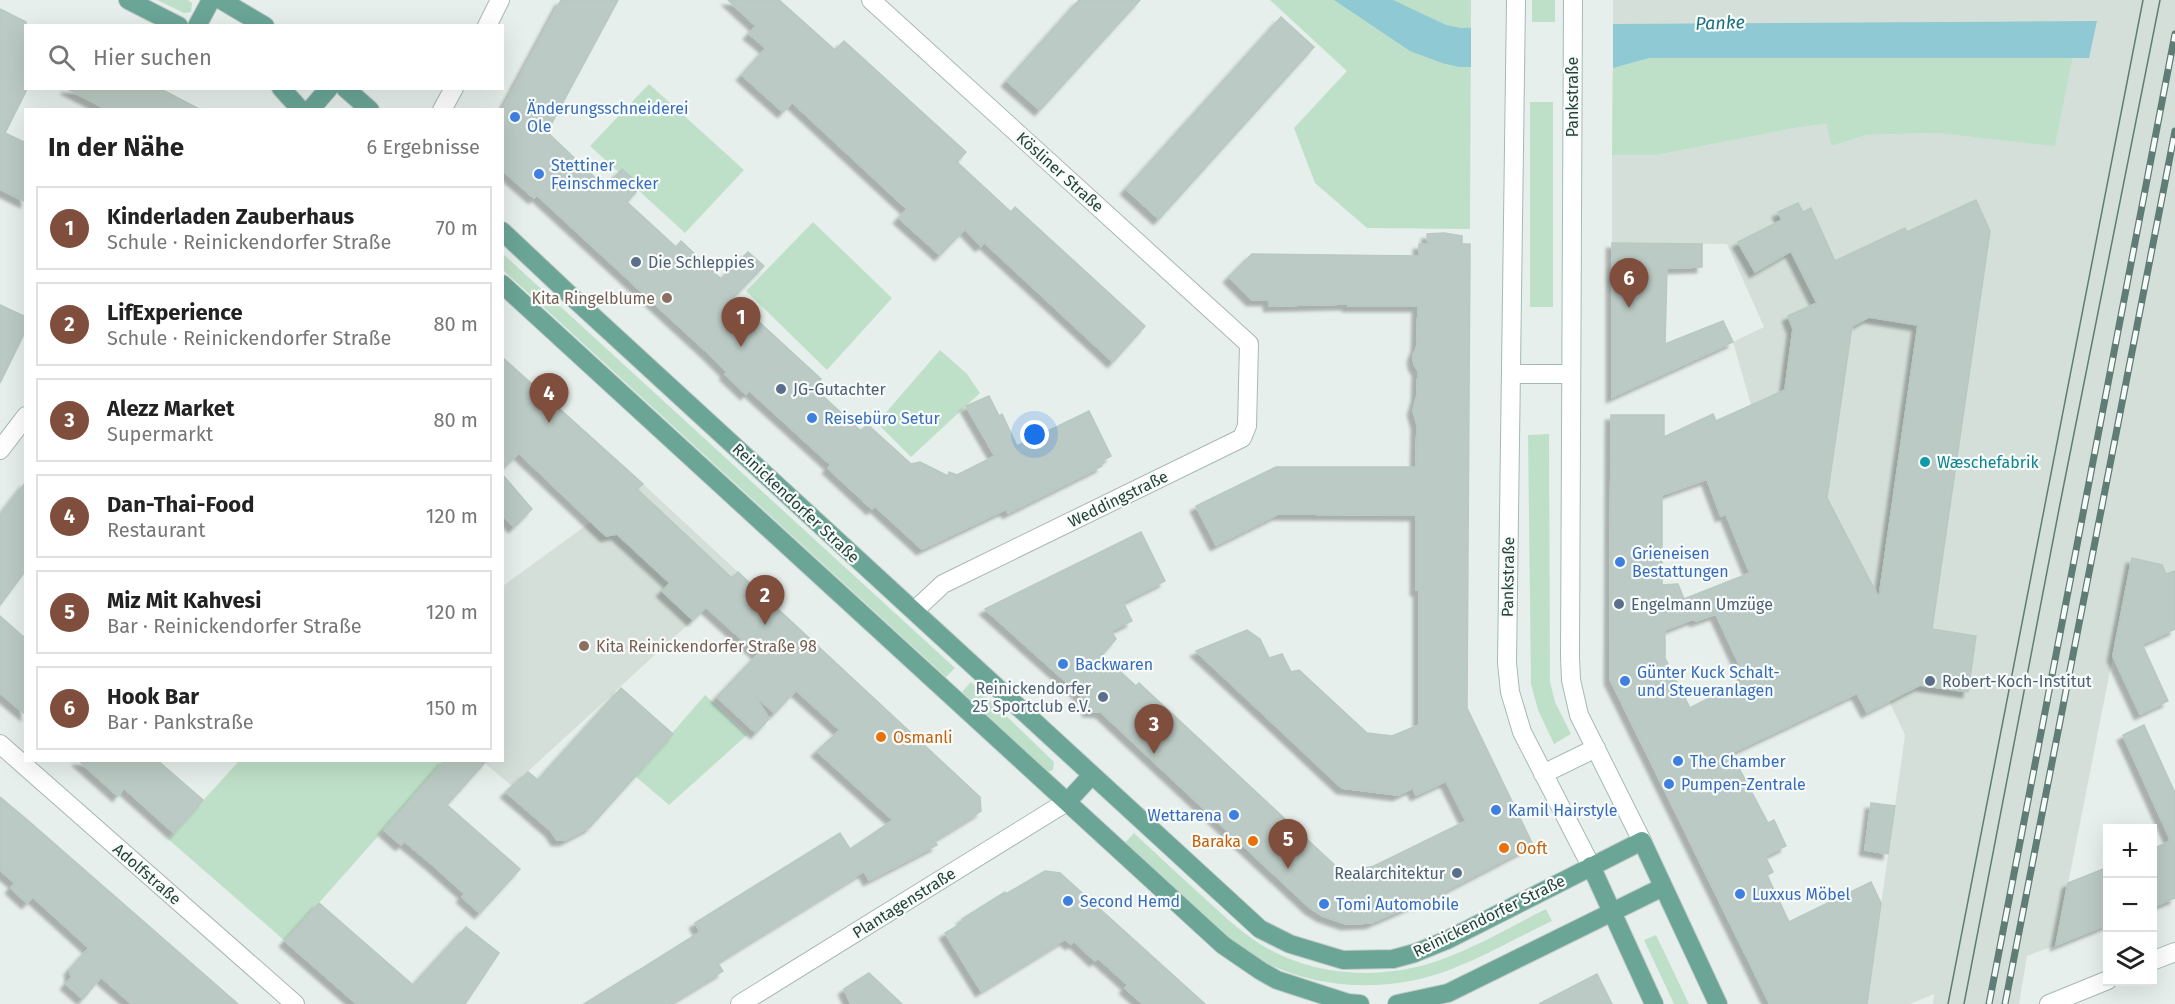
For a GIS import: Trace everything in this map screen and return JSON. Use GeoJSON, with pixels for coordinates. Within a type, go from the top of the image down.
{"type":"FeatureCollection","features":[{"type":"Feature","properties":{"kind":"main road"},"geometry":{"type":"LineString","coordinates":[[128,0],[175,24]]}},
{"type":"Feature","properties":{"kind":"main road"},"geometry":{"type":"LineString","coordinates":[[198,24],[211,0]]}},
{"type":"Feature","properties":{"kind":"main road"},"geometry":{"type":"LineString","coordinates":[[221,0],[262,24]]}},
{"type":"Feature","properties":{"kind":"main road"},"geometry":{"type":"LineString","coordinates":[[283,90],[299,108]]}},
{"type":"Feature","properties":{"kind":"main road"},"geometry":{"type":"LineString","coordinates":[[312,108],[327,90]]}},
{"type":"Feature","properties":{"kind":"main road"},"geometry":{"type":"LineString","coordinates":[[347,90],[368,108]]}},
{"type":"Feature","properties":{"kind":"main road","name":"Reinickendorfer Straße"},"geometry":{"type":"LineString","coordinates":[[504,233],[1260,928],[1290,944],[1343,960],[1394,959],[1447,940],[1642,842]]}},
{"type":"Feature","properties":{"kind":"main road"},"geometry":{"type":"LineString","coordinates":[[504,286],[1223,945],[1277,980],[1348,1003],[1360,1004]]}},
{"type":"Feature","properties":{"kind":"main road"},"geometry":{"type":"LineString","coordinates":[[1068,801],[1092,775]]}},
{"type":"Feature","properties":{"kind":"main road"},"geometry":{"type":"LineString","coordinates":[[1642,842],[1718,1004]]}},
{"type":"Feature","properties":{"kind":"main road"},"geometry":{"type":"LineString","coordinates":[[1591,866],[1614,912],[1654,1004]]}},
{"type":"Feature","properties":{"kind":"main road"},"geometry":{"type":"LineString","coordinates":[[1397,1004],[1448,993],[1663,887]]}},
{"type":"Feature","properties":{"kind":"street"},"geometry":{"type":"LineString","coordinates":[[488,24],[500,0]]}},
{"type":"Feature","properties":{"kind":"street","name":"Kösliner Straße"},"geometry":{"type":"LineString","coordinates":[[871,0],[1249,344]]}},
{"type":"Feature","properties":{"kind":"street","name":"Pankstraße"},"geometry":{"type":"LineString","coordinates":[[1516,7],[1507,663],[1510,692],[1522,732],[1591,866]]}},
{"type":"Feature","properties":{"kind":"street","name":"Pankstraße"},"geometry":{"type":"LineString","coordinates":[[1573,7],[1571,680],[1579,715],[1642,842]]}},
{"type":"Feature","properties":{"kind":"street"},"geometry":{"type":"LineString","coordinates":[[443,108],[453,90]]}},
{"type":"Feature","properties":{"kind":"street","name":"Weddingstraße"},"geometry":{"type":"LineString","coordinates":[[914,611],[943,584],[1242,438],[1247,426],[1249,344]]}},
{"type":"Feature","properties":{"kind":"street"},"geometry":{"type":"LineString","coordinates":[[1512,374],[1571,374]]}},
{"type":"Feature","properties":{"kind":"street"},"geometry":{"type":"LineString","coordinates":[[0,450],[24,419]]}},
{"type":"Feature","properties":{"kind":"street","name":"Adolfstraße"},"geometry":{"type":"LineString","coordinates":[[0,744],[295,1004]]}},
{"type":"Feature","properties":{"kind":"street"},"geometry":{"type":"LineString","coordinates":[[1543,774],[1596,748]]}},
{"type":"Feature","properties":{"kind":"street","name":"Plantagenstraße"},"geometry":{"type":"LineString","coordinates":[[745,1003],[1068,801]]}},
{"type":"Feature","properties":{"kind":"street"},"geometry":{"type":"LineString","coordinates":[[2157,959],[2175,952]]}},
{"type":"Feature","properties":{"kind":"street"},"geometry":{"type":"LineString","coordinates":[[2049,1004],[2103,982]]}},
{"type":"Feature","properties":{"kind":"shaded area"},"geometry":{"type":"Polygon","coordinates":[[[1613,0],[2175,0],[2175,598],[2123,605],[2056,945],[2027,956],[2019,1004],[1933,1004],[1934,994],[1910,1004],[1867,1004],[1905,735],[1751,405],[1733,342],[1764,327],[1727,244],[1612,243],[1612,155],[1657,155],[1826,124],[1831,146],[1867,135],[1936,133],[2055,145],[2073,57],[2087,21],[1613,24],[1613,0]]]}},
{"type":"Feature","properties":{"kind":"shaded area","name":"Kita Reinickendorfer Straße 98"},"geometry":{"type":"Polygon","coordinates":[[[643,484],[738,572],[693,620],[512,786],[483,762],[504,762],[504,585],[643,484]]]}},
{"type":"Feature","properties":{"kind":"green space"},"geometry":{"type":"Polygon","coordinates":[[[157,0],[188,0],[192,3],[191,12],[184,13],[157,0]]]}},
{"type":"Feature","properties":{"kind":"green space"},"geometry":{"type":"Polygon","coordinates":[[[1270,0],[1471,0],[1470,229],[1367,228],[1315,183],[1294,128],[1347,71],[1270,0]]]}},
{"type":"Feature","properties":{"kind":"green space"},"geometry":{"type":"Polygon","coordinates":[[[1532,0],[1555,0],[1555,22],[1532,22],[1532,0]]]}},
{"type":"Feature","properties":{"kind":"green space"},"geometry":{"type":"Polygon","coordinates":[[[2088,21],[2073,57],[2055,146],[1936,133],[1867,135],[1831,146],[1826,124],[1657,155],[1612,155],[1613,24],[2088,21]]]}},
{"type":"Feature","properties":{"kind":"green space"},"geometry":{"type":"Polygon","coordinates":[[[649,84],[744,170],[685,233],[590,146],[649,84]]]}},
{"type":"Feature","properties":{"kind":"green space"},"geometry":{"type":"Polygon","coordinates":[[[1530,102],[1553,102],[1553,307],[1530,307],[1530,102]]]}},
{"type":"Feature","properties":{"kind":"green space"},"geometry":{"type":"Polygon","coordinates":[[[813,222],[892,298],[827,370],[746,291],[813,222]]]}},
{"type":"Feature","properties":{"kind":"green space"},"geometry":{"type":"Polygon","coordinates":[[[504,255],[955,668],[946,677],[504,271],[504,255]]]}},
{"type":"Feature","properties":{"kind":"green space"},"geometry":{"type":"Polygon","coordinates":[[[940,350],[967,374],[980,393],[911,457],[877,423],[940,350]]]}},
{"type":"Feature","properties":{"kind":"green space"},"geometry":{"type":"Polygon","coordinates":[[[1549,434],[1550,682],[1555,702],[1571,734],[1554,744],[1538,710],[1531,684],[1528,435],[1549,434]]]}},
{"type":"Feature","properties":{"kind":"green space"},"geometry":{"type":"Polygon","coordinates":[[[971,682],[1054,762],[1053,770],[1047,772],[1043,770],[962,692],[971,682]]]}},
{"type":"Feature","properties":{"kind":"green space"},"geometry":{"type":"Polygon","coordinates":[[[705,695],[747,735],[669,805],[635,776],[705,695]]]}},
{"type":"Feature","properties":{"kind":"green space"},"geometry":{"type":"Polygon","coordinates":[[[238,762],[444,762],[285,941],[168,839],[238,762]]]}},
{"type":"Feature","properties":{"kind":"green space"},"geometry":{"type":"Polygon","coordinates":[[[1134,833],[1252,939],[1281,955],[1325,969],[1371,973],[1418,967],[1467,949],[1546,909],[1552,921],[1469,962],[1415,980],[1360,985],[1306,978],[1255,957],[1233,942],[1125,843],[1134,833]]]}},
{"type":"Feature","properties":{"kind":"green space"},"geometry":{"type":"Polygon","coordinates":[[[1656,935],[1689,1004],[1674,1004],[1644,940],[1656,935]]]}},
{"type":"Feature","properties":{"kind":"water"},"geometry":{"type":"Polygon","coordinates":[[[1334,0],[1393,0],[1446,25],[1461,28],[1613,24],[2097,21],[2089,58],[1649,58],[1613,68],[1459,67],[1410,51],[1334,0]]]}},
{"type":"Feature","properties":{"kind":"pier"},"geometry":{"type":"Polygon","coordinates":[[[1613,21],[1613,71],[1471,71],[1471,24],[1613,21]]]}},
{"type":"Feature","properties":{"kind":"building"},"geometry":{"type":"Polygon","coordinates":[[[561,0],[618,0],[547,132],[605,187],[622,169],[641,186],[627,202],[676,247],[681,241],[721,279],[748,252],[764,266],[733,298],[821,379],[813,387],[861,431],[867,424],[911,464],[920,462],[948,476],[949,472],[957,475],[995,456],[966,406],[989,396],[999,416],[1002,414],[1017,446],[1089,411],[1111,456],[1100,462],[1102,466],[1008,513],[1006,509],[922,549],[875,506],[872,509],[828,468],[831,465],[749,390],[746,394],[707,352],[537,195],[534,198],[504,172],[503,108],[561,0]]]}},
{"type":"Feature","properties":{"kind":"building"},"geometry":{"type":"Polygon","coordinates":[[[728,0],[779,0],[835,50],[844,41],[966,152],[957,162],[1011,212],[1015,207],[1145,326],[1113,362],[984,242],[981,246],[965,229],[940,255],[899,218],[907,209],[792,102],[783,112],[742,75],[766,48],[749,34],[756,26],[728,0]]]}},
{"type":"Feature","properties":{"kind":"building"},"geometry":{"type":"Polygon","coordinates":[[[1079,0],[1140,0],[1040,110],[1007,81],[1079,0]]]}},
{"type":"Feature","properties":{"kind":"building"},"geometry":{"type":"Polygon","coordinates":[[[0,9],[26,22],[24,24],[24,90],[26,91],[5,133],[24,142],[24,201],[0,189],[0,9]]]}},
{"type":"Feature","properties":{"kind":"building"},"geometry":{"type":"Polygon","coordinates":[[[1281,17],[1314,47],[1159,219],[1126,189],[1281,17]]]}},
{"type":"Feature","properties":{"kind":"building"},"geometry":{"type":"Polygon","coordinates":[[[70,90],[163,90],[197,108],[104,108],[70,90]]]}},
{"type":"Feature","properties":{"kind":"building"},"geometry":{"type":"Polygon","coordinates":[[[1976,200],[1990,231],[1932,629],[1976,636],[1968,692],[1920,685],[1867,712],[1857,693],[1731,753],[1768,823],[1774,820],[1786,846],[1765,856],[1773,872],[1767,875],[1789,922],[1871,882],[1881,903],[1867,1004],[1770,1004],[1610,679],[1611,415],[1664,415],[1664,437],[1713,414],[1716,421],[1785,390],[1793,329],[1788,316],[1817,303],[1791,251],[1755,272],[1738,242],[1782,220],[1778,212],[1798,203],[1803,212],[1811,208],[1835,261],[1905,228],[1907,232],[1976,200]],[[1869,317],[1852,326],[1827,498],[1879,598],[1918,325],[1869,317]],[[1707,479],[1662,495],[1662,585],[1678,584],[1684,599],[1750,573],[1726,514],[1721,516],[1707,479]],[[1716,614],[1696,621],[1693,619],[1665,630],[1665,658],[1690,708],[1746,679],[1716,614]]]}},
{"type":"Feature","properties":{"kind":"building"},"geometry":{"type":"Polygon","coordinates":[[[1444,233],[1462,236],[1462,244],[1470,244],[1467,708],[1533,845],[1418,905],[1417,903],[1371,923],[1346,924],[1323,916],[1310,908],[1101,712],[1088,711],[1087,702],[1072,687],[985,609],[1141,532],[1165,581],[1123,602],[1132,621],[1111,631],[1116,639],[1102,655],[1136,686],[1139,683],[1340,870],[1357,870],[1374,866],[1466,821],[1446,781],[1416,795],[1413,788],[1398,795],[1342,788],[1196,651],[1247,630],[1260,639],[1269,658],[1282,654],[1291,672],[1299,670],[1367,733],[1392,736],[1419,725],[1419,589],[1416,590],[1416,515],[1278,514],[1216,545],[1196,506],[1276,467],[1416,467],[1417,424],[1413,410],[1417,396],[1418,371],[1413,356],[1417,346],[1418,306],[1348,306],[1348,304],[1269,306],[1269,300],[1252,300],[1229,277],[1252,254],[1419,256],[1419,244],[1428,244],[1427,234],[1444,233]]]}},
{"type":"Feature","properties":{"kind":"building"},"geometry":{"type":"Polygon","coordinates":[[[1612,243],[1702,244],[1702,267],[1667,268],[1665,344],[1723,321],[1733,342],[1612,397],[1612,243]]]}},
{"type":"Feature","properties":{"kind":"building"},"geometry":{"type":"Polygon","coordinates":[[[0,305],[24,316],[24,334],[0,383],[0,305]]]}},
{"type":"Feature","properties":{"kind":"building"},"geometry":{"type":"Polygon","coordinates":[[[504,359],[643,484],[637,489],[732,578],[738,572],[980,797],[981,811],[934,840],[937,845],[869,880],[864,871],[717,962],[723,971],[669,1004],[584,1004],[637,971],[639,972],[700,932],[695,923],[840,833],[850,849],[893,820],[817,751],[840,730],[796,690],[775,713],[755,696],[769,719],[756,733],[717,697],[758,654],[706,607],[693,620],[662,591],[670,583],[617,534],[606,536],[519,453],[504,467],[504,359]]]}},
{"type":"Feature","properties":{"kind":"building"},"geometry":{"type":"Polygon","coordinates":[[[504,476],[532,509],[514,527],[504,517],[504,476]]]}},
{"type":"Feature","properties":{"kind":"building"},"geometry":{"type":"Polygon","coordinates":[[[24,485],[24,573],[0,605],[0,515],[24,485]]]}},
{"type":"Feature","properties":{"kind":"building"},"geometry":{"type":"Polygon","coordinates":[[[2132,558],[2162,565],[2166,574],[2175,571],[2175,629],[2142,644],[2168,701],[2140,714],[2113,656],[2132,558]]]}},
{"type":"Feature","properties":{"kind":"building"},"geometry":{"type":"Polygon","coordinates":[[[0,616],[24,637],[24,713],[0,693],[0,616]]]}},
{"type":"Feature","properties":{"kind":"building"},"geometry":{"type":"Polygon","coordinates":[[[621,688],[673,734],[590,827],[565,840],[557,840],[551,831],[506,792],[528,772],[538,780],[621,688]]]}},
{"type":"Feature","properties":{"kind":"building"},"geometry":{"type":"Polygon","coordinates":[[[2144,725],[2175,793],[2175,898],[2157,905],[2157,847],[2171,841],[2123,735],[2144,725]]]}},
{"type":"Feature","properties":{"kind":"building"},"geometry":{"type":"Polygon","coordinates":[[[80,762],[159,762],[203,800],[174,833],[124,788],[118,796],[80,762]]]}},
{"type":"Feature","properties":{"kind":"building"},"geometry":{"type":"Polygon","coordinates":[[[443,762],[485,762],[447,805],[520,869],[480,913],[462,897],[465,894],[434,866],[404,841],[401,845],[384,830],[443,762]]]}},
{"type":"Feature","properties":{"kind":"building"},"geometry":{"type":"Polygon","coordinates":[[[0,797],[238,1004],[132,1004],[101,977],[83,999],[66,984],[71,978],[70,969],[89,948],[33,897],[27,903],[11,888],[15,883],[0,870],[0,797]]]}},
{"type":"Feature","properties":{"kind":"building"},"geometry":{"type":"Polygon","coordinates":[[[1871,803],[1895,806],[1888,854],[1865,850],[1871,803]]]}},
{"type":"Feature","properties":{"kind":"building"},"geometry":{"type":"Polygon","coordinates":[[[2103,869],[2103,926],[2056,945],[2068,883],[2103,869]]]}},
{"type":"Feature","properties":{"kind":"building"},"geometry":{"type":"Polygon","coordinates":[[[1045,871],[1060,873],[1205,1004],[1143,1004],[1125,988],[1128,985],[1098,958],[1095,961],[1074,941],[1071,944],[1065,939],[981,991],[945,933],[964,922],[962,919],[1005,892],[1006,894],[1045,871]]]}},
{"type":"Feature","properties":{"kind":"building"},"geometry":{"type":"Polygon","coordinates":[[[319,903],[413,985],[466,927],[499,953],[465,1004],[357,1004],[285,941],[319,903]]]}},
{"type":"Feature","properties":{"kind":"building"},"geometry":{"type":"Polygon","coordinates":[[[869,973],[902,1004],[851,1004],[844,989],[869,973]]]}},
{"type":"Feature","properties":{"kind":"building"},"geometry":{"type":"Polygon","coordinates":[[[1597,974],[1612,1004],[1539,1004],[1597,974]]]}},
{"type":"Feature","properties":{"kind":"tram line"},"geometry":{"type":"LineString","coordinates":[[1948,1004],[2143,0]]}},
{"type":"Feature","properties":{"kind":"tram line"},"geometry":{"type":"LineString","coordinates":[[1964,1004],[2160,0]]}},
{"type":"Feature","properties":{"kind":"railway"},"geometry":{"type":"LineString","coordinates":[[1989,1004],[2175,34]]}},
{"type":"Feature","properties":{"kind":"railway"},"geometry":{"type":"LineString","coordinates":[[2005,1004],[2175,131]]}},
{"type":"Feature","properties":{"kind":"place","name":"Änderungsschneiderei Ole"},"geometry":{"type":"Point","coordinates":[515,117]}},
{"type":"Feature","properties":{"kind":"place","name":"Stettiner Feinschmecker"},"geometry":{"type":"Point","coordinates":[539,174]}},
{"type":"Feature","properties":{"kind":"place","name":"Die Schleppies"},"geometry":{"type":"Point","coordinates":[636,262]}},
{"type":"Feature","properties":{"kind":"place","name":"Kita Ringelblume"},"geometry":{"type":"Point","coordinates":[667,298]}},
{"type":"Feature","properties":{"kind":"place","name":"Hook Bar"},"geometry":{"type":"Point","coordinates":[1629,308]}},
{"type":"Feature","properties":{"kind":"place","name":"Kinderladen Zauberhaus"},"geometry":{"type":"Point","coordinates":[741,347]}},
{"type":"Feature","properties":{"kind":"place","name":"JG-Gutachter"},"geometry":{"type":"Point","coordinates":[781,389]}},
{"type":"Feature","properties":{"kind":"place","name":"Reisebüro Setur"},"geometry":{"type":"Point","coordinates":[812,418]}},
{"type":"Feature","properties":{"kind":"place","name":"Dan-Thai-Food"},"geometry":{"type":"Point","coordinates":[549,423]}},
{"type":"Feature","properties":{"kind":"place","name":"Wæschefabrik"},"geometry":{"type":"Point","coordinates":[1925,462]}},
{"type":"Feature","properties":{"kind":"place","name":"Grieneisen Bestattungen"},"geometry":{"type":"Point","coordinates":[1620,562]}},
{"type":"Feature","properties":{"kind":"place","name":"Engelmann Umzüge"},"geometry":{"type":"Point","coordinates":[1619,604]}},
{"type":"Feature","properties":{"kind":"place","name":"LifExperience"},"geometry":{"type":"Point","coordinates":[765,625]}},
{"type":"Feature","properties":{"kind":"place","name":"Kita Reinickendorfer Straße 98"},"geometry":{"type":"Point","coordinates":[584,646]}},
{"type":"Feature","properties":{"kind":"place","name":"Backwaren"},"geometry":{"type":"Point","coordinates":[1063,664]}},
{"type":"Feature","properties":{"kind":"place","name":"Günter Kuck Schalt- und Steueranlagen"},"geometry":{"type":"Point","coordinates":[1625,681]}},
{"type":"Feature","properties":{"kind":"place","name":"Robert-Koch-Institut"},"geometry":{"type":"Point","coordinates":[1930,681]}},
{"type":"Feature","properties":{"kind":"place","name":"Reinickendorfer 25 Sportclub e.V."},"geometry":{"type":"Point","coordinates":[1103,697]}},
{"type":"Feature","properties":{"kind":"place","name":"Osmanli"},"geometry":{"type":"Point","coordinates":[881,737]}},
{"type":"Feature","properties":{"kind":"place","name":"Alezz Market"},"geometry":{"type":"Point","coordinates":[1154,754]}},
{"type":"Feature","properties":{"kind":"place","name":"The Chamber"},"geometry":{"type":"Point","coordinates":[1678,761]}},
{"type":"Feature","properties":{"kind":"place","name":"Pumpen-Zentrale"},"geometry":{"type":"Point","coordinates":[1669,784]}},
{"type":"Feature","properties":{"kind":"place","name":"Kamil Hairstyle"},"geometry":{"type":"Point","coordinates":[1496,810]}},
{"type":"Feature","properties":{"kind":"place","name":"Wettarena"},"geometry":{"type":"Point","coordinates":[1234,815]}},
{"type":"Feature","properties":{"kind":"place","name":"Baraka"},"geometry":{"type":"Point","coordinates":[1253,841]}},
{"type":"Feature","properties":{"kind":"place","name":"Ooft"},"geometry":{"type":"Point","coordinates":[1504,848]}},
{"type":"Feature","properties":{"kind":"place","name":"Miz Mit Kahvesi"},"geometry":{"type":"Point","coordinates":[1288,869]}},
{"type":"Feature","properties":{"kind":"place","name":"Realarchitektur"},"geometry":{"type":"Point","coordinates":[1457,873]}},
{"type":"Feature","properties":{"kind":"place","name":"Luxxus Möbel"},"geometry":{"type":"Point","coordinates":[1740,894]}},
{"type":"Feature","properties":{"kind":"place","name":"Second Hemd"},"geometry":{"type":"Point","coordinates":[1068,901]}},
{"type":"Feature","properties":{"kind":"place","name":"Tomi Automobile"},"geometry":{"type":"Point","coordinates":[1324,904]}},
{"type":"Feature","properties":{"kind":"water label","name":"Panke"},"geometry":{"type":"Point","coordinates":[1720,23]}}]}
